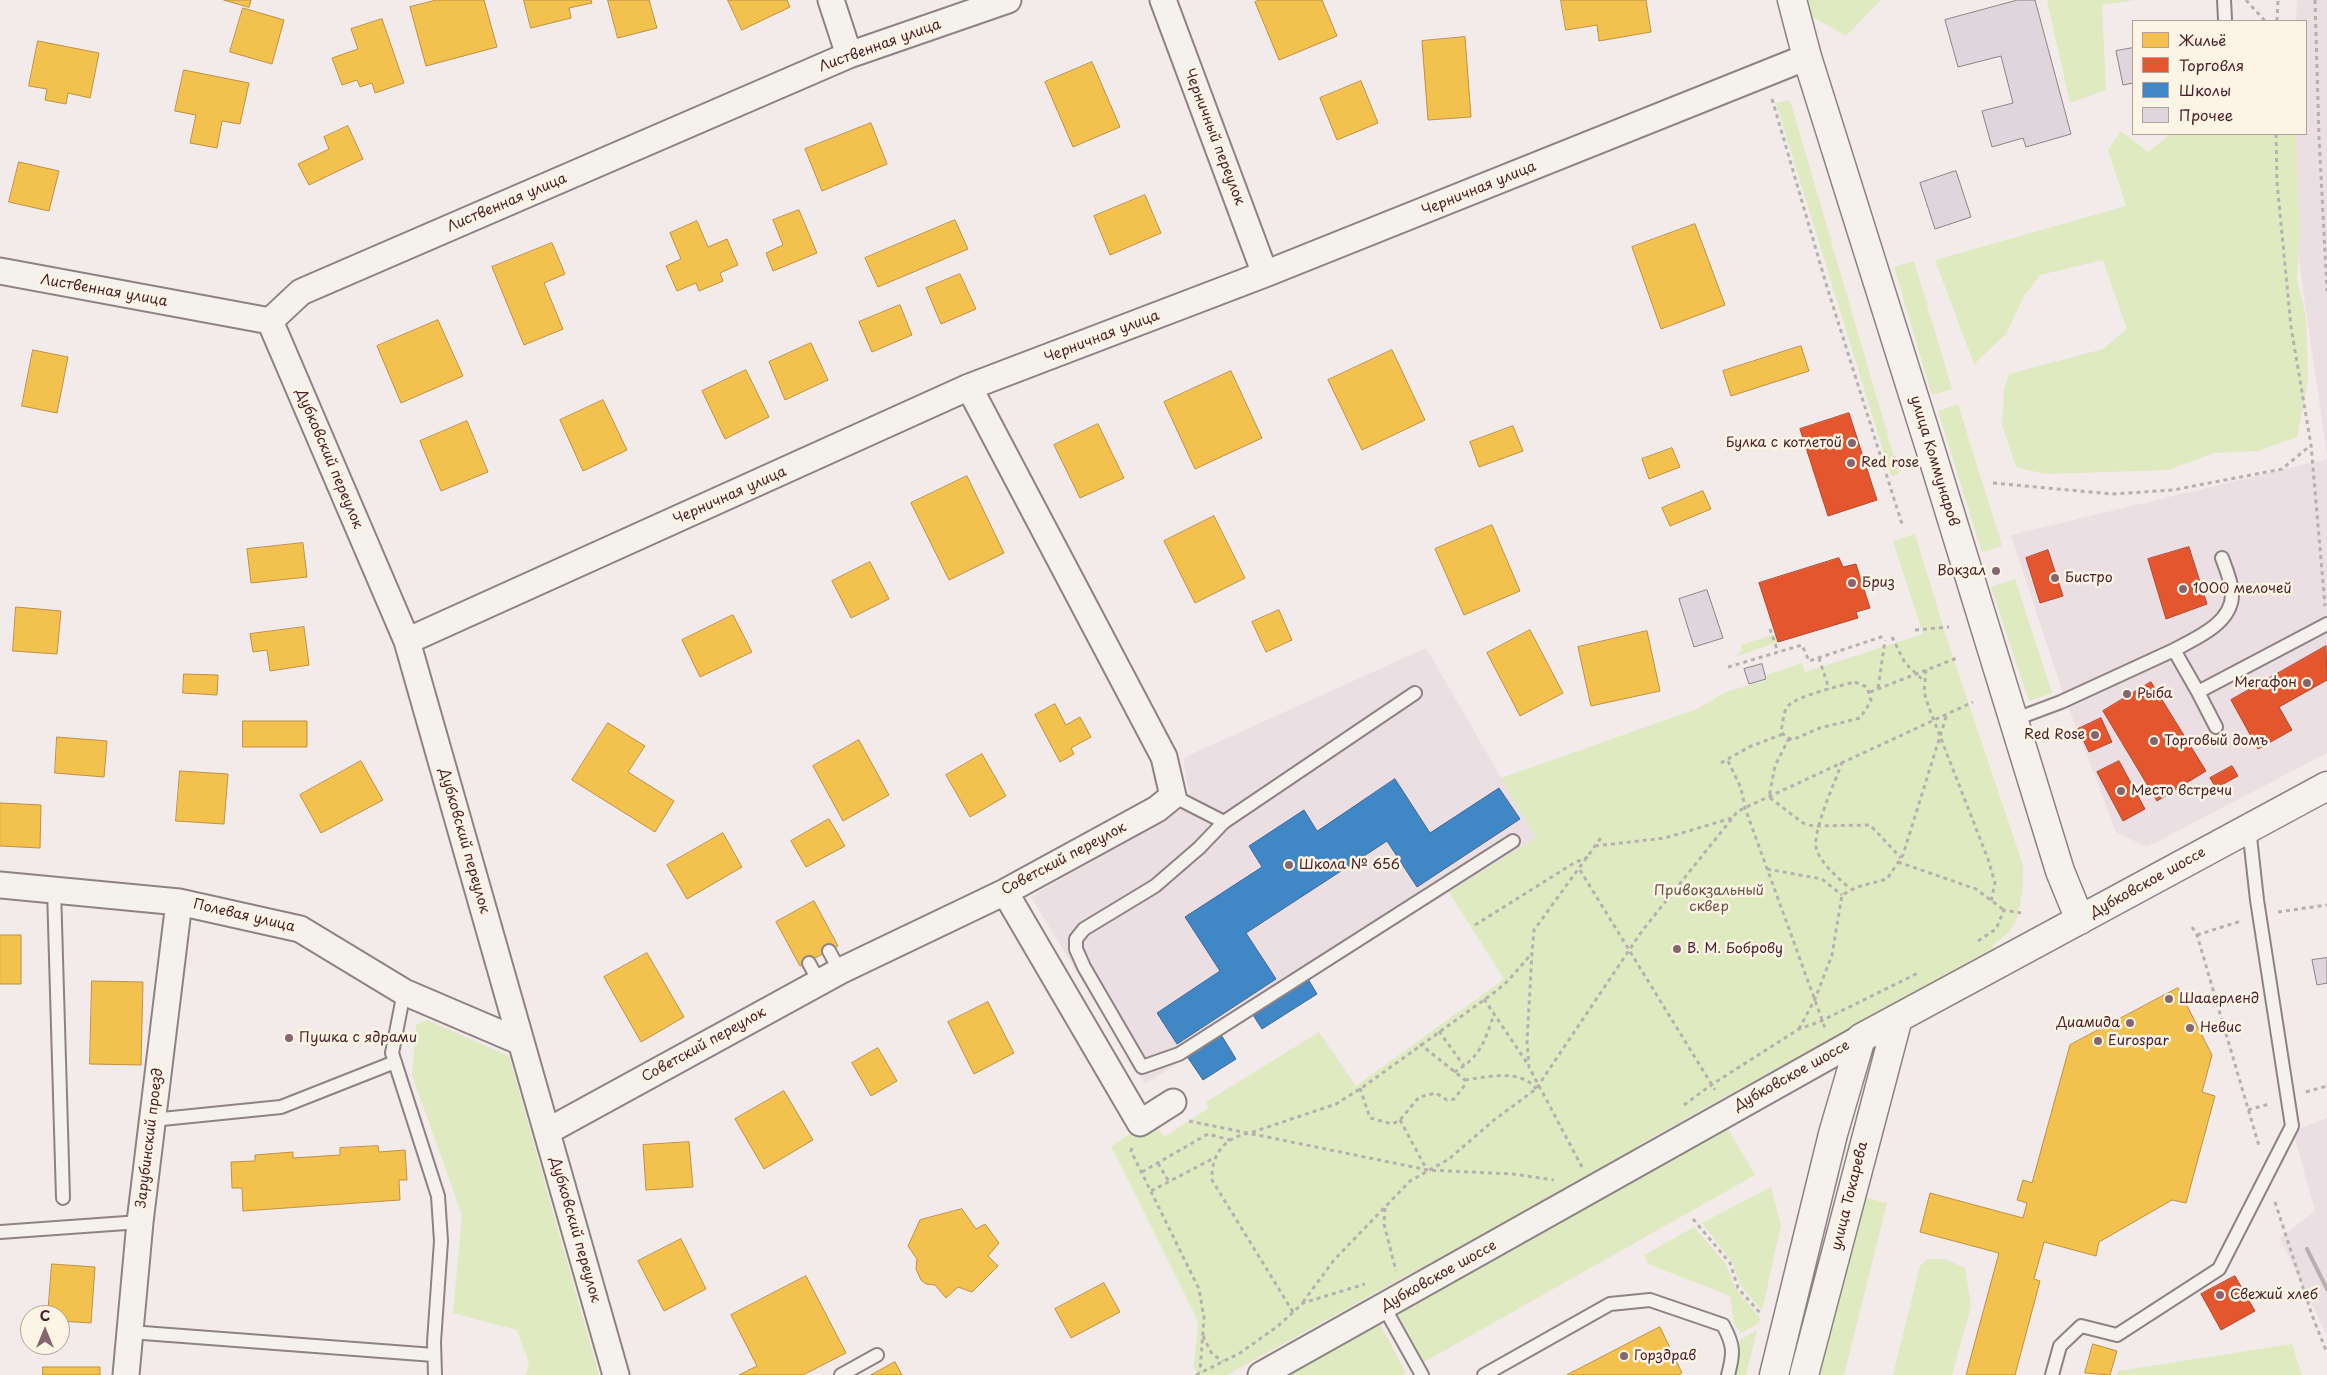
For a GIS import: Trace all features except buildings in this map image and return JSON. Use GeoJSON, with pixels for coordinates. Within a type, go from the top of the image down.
{"type":"FeatureCollection","features":[{"type":"Feature","properties":{"kind":"main road","name":"улица Коммунаров"},"geometry":{"type":"LineString","coordinates":[[1792,0],[1807,57],[2060,870],[2080,920]]}},
{"type":"Feature","properties":{"kind":"main road","name":"Дубковское шоссе"},"geometry":{"type":"LineString","coordinates":[[1861,1038],[2327,786]]}},
{"type":"Feature","properties":{"kind":"main road","name":"улица Токарева"},"geometry":{"type":"LineString","coordinates":[[1804,1375],[1898,1018]]}},
{"type":"Feature","properties":{"kind":"main road"},"geometry":{"type":"LineString","coordinates":[[1774,1375],[1833,1134],[1861,1038]]}},
{"type":"Feature","properties":{"kind":"street"},"geometry":{"type":"LineString","coordinates":[[831,0],[849,55]]}},
{"type":"Feature","properties":{"kind":"street","name":"Лиственная улица"},"geometry":{"type":"LineString","coordinates":[[0,271],[270,321],[301,292],[849,55],[1008,0]]}},
{"type":"Feature","properties":{"kind":"street","name":"Черничный переулок"},"geometry":{"type":"LineString","coordinates":[[1163,0],[1265,274]]}},
{"type":"Feature","properties":{"kind":"street","name":"Черничная улица"},"geometry":{"type":"LineString","coordinates":[[407,641],[969,388],[1265,274],[1807,57]]}},
{"type":"Feature","properties":{"kind":"street","name":"Дубковский переулок"},"geometry":{"type":"LineString","coordinates":[[270,321],[407,641],[616,1375]]}},
{"type":"Feature","properties":{"kind":"street"},"geometry":{"type":"LineString","coordinates":[[969,388],[1164,757],[1173,796]]}},
{"type":"Feature","properties":{"kind":"street","name":"Советский переулок"},"geometry":{"type":"LineString","coordinates":[[548,1131],[824,967],[1005,892],[1157,809],[1173,796]]}},
{"type":"Feature","properties":{"kind":"street","name":"Полевая улица"},"geometry":{"type":"LineString","coordinates":[[0,885],[178,902],[300,929],[404,992],[521,1042]]}},
{"type":"Feature","properties":{"kind":"street"},"geometry":{"type":"LineString","coordinates":[[1005,892],[1140,1123],[1173,1102]]}},
{"type":"Feature","properties":{"kind":"street","name":"Зарубинский проезд"},"geometry":{"type":"LineString","coordinates":[[126,1375],[140,1222],[178,902]]}},
{"type":"Feature","properties":{"kind":"street","name":"Дубковское шоссе"},"geometry":{"type":"LineString","coordinates":[[1261,1375],[1861,1038]]}},
{"type":"Feature","properties":{"kind":"lane"},"geometry":{"type":"LineString","coordinates":[[2224,0],[2225,19]]}},
{"type":"Feature","properties":{"kind":"lane"},"geometry":{"type":"LineString","coordinates":[[2014,720],[2061,702],[2174,650],[2213,628],[2226,613],[2232,594],[2222,558]]}},
{"type":"Feature","properties":{"kind":"lane"},"geometry":{"type":"LineString","coordinates":[[2198,692],[2327,624]]}},
{"type":"Feature","properties":{"kind":"lane"},"geometry":{"type":"LineString","coordinates":[[2174,650],[2216,727]]}},
{"type":"Feature","properties":{"kind":"lane"},"geometry":{"type":"LineString","coordinates":[[1415,693],[1224,822],[1199,848],[1155,886],[1084,930],[1076,939],[1076,949],[1084,967],[1142,1068],[1179,1054],[1513,841]]}},
{"type":"Feature","properties":{"kind":"lane"},"geometry":{"type":"LineString","coordinates":[[1173,796],[1224,822]]}},
{"type":"Feature","properties":{"kind":"lane"},"geometry":{"type":"LineString","coordinates":[[2052,1375],[2060,1346],[2081,1326],[2117,1335],[2219,1269],[2292,1126],[2257,900],[2249,828]]}},
{"type":"Feature","properties":{"kind":"lane"},"geometry":{"type":"LineString","coordinates":[[54,889],[63,1198]]}},
{"type":"Feature","properties":{"kind":"lane"},"geometry":{"type":"LineString","coordinates":[[404,992],[392,1053],[438,1196],[441,1241],[434,1355],[435,1375]]}},
{"type":"Feature","properties":{"kind":"lane"},"geometry":{"type":"LineString","coordinates":[[152,1120],[281,1107],[395,1062]]}},
{"type":"Feature","properties":{"kind":"lane"},"geometry":{"type":"LineString","coordinates":[[0,1232],[140,1222]]}},
{"type":"Feature","properties":{"kind":"lane"},"geometry":{"type":"LineString","coordinates":[[1484,1375],[1610,1304],[1632,1300],[1650,1300],[1723,1325],[1732,1341],[1732,1360],[1728,1375]]}},
{"type":"Feature","properties":{"kind":"lane"},"geometry":{"type":"LineString","coordinates":[[1384,1307],[1422,1375]]}},
{"type":"Feature","properties":{"kind":"lane"},"geometry":{"type":"LineString","coordinates":[[130,1332],[434,1355]]}},
{"type":"Feature","properties":{"kind":"lane"},"geometry":{"type":"LineString","coordinates":[[841,1375],[877,1355]]}},
{"type":"Feature","properties":{"kind":"path"},"geometry":{"type":"LineString","coordinates":[[2246,0],[2264,20]]}},
{"type":"Feature","properties":{"kind":"path"},"geometry":{"type":"LineString","coordinates":[[2276,20],[2278,0]]}},
{"type":"Feature","properties":{"kind":"path"},"geometry":{"type":"LineString","coordinates":[[2316,0],[2319,136],[2327,291]]}},
{"type":"Feature","properties":{"kind":"path"},"geometry":{"type":"LineString","coordinates":[[1765,75],[1827,287],[1902,524]]}},
{"type":"Feature","properties":{"kind":"path"},"geometry":{"type":"LineString","coordinates":[[2276,135],[2277,182],[2291,327],[2311,445],[2327,624]]}},
{"type":"Feature","properties":{"kind":"path"},"geometry":{"type":"LineString","coordinates":[[1993,483],[2112,494],[2173,490],[2282,469],[2311,445]]}},
{"type":"Feature","properties":{"kind":"path"},"geometry":{"type":"LineString","coordinates":[[1915,630],[1949,627]]}},
{"type":"Feature","properties":{"kind":"path"},"geometry":{"type":"LineString","coordinates":[[1770,629],[1778,652]]}},
{"type":"Feature","properties":{"kind":"path"},"geometry":{"type":"LineString","coordinates":[[1728,667],[1802,645],[1809,661],[1884,638],[1878,688]]}},
{"type":"Feature","properties":{"kind":"path"},"geometry":{"type":"LineString","coordinates":[[1892,638],[1905,663],[1924,681]]}},
{"type":"Feature","properties":{"kind":"path"},"geometry":{"type":"LineString","coordinates":[[1819,658],[1829,689]]}},
{"type":"Feature","properties":{"kind":"path"},"geometry":{"type":"LineString","coordinates":[[1870,692],[1958,658]]}},
{"type":"Feature","properties":{"kind":"path"},"geometry":{"type":"LineString","coordinates":[[1926,670],[1924,692],[1932,720],[1988,859],[1995,884],[1991,902]]}},
{"type":"Feature","properties":{"kind":"path"},"geometry":{"type":"LineString","coordinates":[[1855,682],[1867,688],[1870,692],[1871,701],[1860,718],[1820,728],[1792,740],[1781,731],[1786,708],[1790,704],[1829,689],[1855,682]]}},
{"type":"Feature","properties":{"kind":"path"},"geometry":{"type":"LineString","coordinates":[[1303,1303],[1334,1260],[1410,1181],[1449,1158],[1494,1120],[1536,1089],[1642,931],[1738,811],[1973,702]]}},
{"type":"Feature","properties":{"kind":"path"},"geometry":{"type":"LineString","coordinates":[[1799,1030],[1815,999],[1832,955],[1842,895],[1850,889],[1887,879],[1901,858],[1947,714]]}},
{"type":"Feature","properties":{"kind":"path"},"geometry":{"type":"LineString","coordinates":[[1721,763],[1728,761],[1749,747],[1783,734]]}},
{"type":"Feature","properties":{"kind":"path"},"geometry":{"type":"LineString","coordinates":[[1769,797],[1775,766],[1789,738]]}},
{"type":"Feature","properties":{"kind":"path"},"geometry":{"type":"LineString","coordinates":[[1728,761],[1741,788],[1744,808],[1828,1036]]}},
{"type":"Feature","properties":{"kind":"path"},"geometry":{"type":"LineString","coordinates":[[1842,762],[1816,836],[1817,850],[1827,866],[1850,889]]}},
{"type":"Feature","properties":{"kind":"path"},"geometry":{"type":"LineString","coordinates":[[1769,797],[1803,823],[1819,826],[1870,824],[1901,858]]}},
{"type":"Feature","properties":{"kind":"path"},"geometry":{"type":"LineString","coordinates":[[1595,846],[1665,838],[1733,818]]}},
{"type":"Feature","properties":{"kind":"path"},"geometry":{"type":"LineString","coordinates":[[1529,1067],[1527,1042],[1534,930],[1580,870],[1603,835]]}},
{"type":"Feature","properties":{"kind":"path"},"geometry":{"type":"LineString","coordinates":[[1475,926],[1574,863],[1588,857]]}},
{"type":"Feature","properties":{"kind":"path"},"geometry":{"type":"LineString","coordinates":[[1898,862],[1976,889],[2004,910]]}},
{"type":"Feature","properties":{"kind":"path"},"geometry":{"type":"LineString","coordinates":[[1767,869],[1822,879],[1842,895]]}},
{"type":"Feature","properties":{"kind":"path"},"geometry":{"type":"LineString","coordinates":[[1580,870],[1728,1112]]}},
{"type":"Feature","properties":{"kind":"path"},"geometry":{"type":"LineString","coordinates":[[2192,927],[2197,935],[2267,1176],[2312,1315],[2327,1353]]}},
{"type":"Feature","properties":{"kind":"path"},"geometry":{"type":"LineString","coordinates":[[1293,1312],[1212,1180],[1215,1158],[1221,1146],[1236,1135],[1250,1133],[1336,1104],[1508,981],[1532,953]]}},
{"type":"Feature","properties":{"kind":"path"},"geometry":{"type":"LineString","coordinates":[[1484,999],[1539,1084],[1582,1168]]}},
{"type":"Feature","properties":{"kind":"path"},"geometry":{"type":"LineString","coordinates":[[1454,1072],[1470,1062],[1485,1041],[1494,1014]]}},
{"type":"Feature","properties":{"kind":"path"},"geometry":{"type":"LineString","coordinates":[[1440,1031],[1464,1066]]}},
{"type":"Feature","properties":{"kind":"path"},"geometry":{"type":"LineString","coordinates":[[1420,1044],[1465,1080],[1500,1076],[1515,1077],[1531,1082],[1536,1089]]}},
{"type":"Feature","properties":{"kind":"path"},"geometry":{"type":"LineString","coordinates":[[1360,1088],[1370,1118],[1392,1124],[1400,1120],[1418,1097],[1436,1093],[1447,1100],[1454,1099],[1465,1085],[1465,1080]]}},
{"type":"Feature","properties":{"kind":"path"},"geometry":{"type":"LineString","coordinates":[[1173,1102],[1189,1121],[1428,1170],[1513,1174],[1557,1180]]}},
{"type":"Feature","properties":{"kind":"path"},"geometry":{"type":"LineString","coordinates":[[1400,1120],[1428,1170]]}},
{"type":"Feature","properties":{"kind":"path"},"geometry":{"type":"LineString","coordinates":[[1140,1123],[1131,1151],[1199,1289],[1204,1318],[1200,1373]]}},
{"type":"Feature","properties":{"kind":"path"},"geometry":{"type":"LineString","coordinates":[[1142,1172],[1208,1134],[1230,1140]]}},
{"type":"Feature","properties":{"kind":"path"},"geometry":{"type":"LineString","coordinates":[[1151,1191],[1215,1158]]}},
{"type":"Feature","properties":{"kind":"path"},"geometry":{"type":"LineString","coordinates":[[1158,1162],[1169,1182]]}},
{"type":"Feature","properties":{"kind":"path"},"geometry":{"type":"LineString","coordinates":[[1385,1208],[1384,1224],[1397,1275]]}},
{"type":"Feature","properties":{"kind":"path"},"geometry":{"type":"LineString","coordinates":[[1693,1219],[1730,1263],[1738,1288],[1764,1317]]}},
{"type":"Feature","properties":{"kind":"path"},"geometry":{"type":"LineString","coordinates":[[1203,1336],[1212,1354],[1223,1361]]}},
{"type":"Feature","properties":{"kind":"shaded area"},"geometry":{"type":"Polygon","coordinates":[[[2297,0],[2327,0],[2327,456],[2294,227],[2295,135],[2307,135],[2307,20],[2296,20],[2297,0]]]}},
{"type":"Feature","properties":{"kind":"shaded area"},"geometry":{"type":"Polygon","coordinates":[[[2327,459],[2327,753],[2147,847],[2116,832],[2062,690],[2011,535],[2327,459]]]}},
{"type":"Feature","properties":{"kind":"shaded area","name":"Школа № 656"},"geometry":{"type":"Polygon","coordinates":[[[1426,648],[1536,838],[1221,1035],[1185,1055],[1187,1057],[1145,1084],[1031,897],[1163,818],[1191,805],[1183,758],[1426,648]]]}},
{"type":"Feature","properties":{"kind":"shaded area"},"geometry":{"type":"Polygon","coordinates":[[[2327,1118],[2327,1336],[2280,1238],[2315,1211],[2293,1131],[2327,1118]]]}},
{"type":"Feature","properties":{"kind":"green space"},"geometry":{"type":"Polygon","coordinates":[[[1807,0],[1881,0],[1846,36],[1811,16],[1807,0]]]}},
{"type":"Feature","properties":{"kind":"green space"},"geometry":{"type":"Polygon","coordinates":[[[2047,0],[2136,0],[2102,5],[2106,90],[2070,103],[2047,0]]]}},
{"type":"Feature","properties":{"kind":"green space"},"geometry":{"type":"Polygon","coordinates":[[[1790,100],[1899,474],[1891,476],[1776,103],[1790,100]]]}},
{"type":"Feature","properties":{"kind":"green space"},"geometry":{"type":"Polygon","coordinates":[[[2121,131],[2148,152],[2170,135],[2296,135],[2300,228],[2297,279],[2306,317],[2308,380],[2297,437],[2258,451],[2213,453],[2169,470],[2045,474],[2016,467],[2002,425],[2004,390],[2009,374],[2103,349],[2127,329],[2103,260],[2040,275],[2024,296],[2006,334],[1974,364],[1935,260],[2126,206],[2108,150],[2121,131]]]}},
{"type":"Feature","properties":{"kind":"green space"},"geometry":{"type":"Polygon","coordinates":[[[1914,261],[1952,389],[1932,395],[1894,267],[1914,261]]]}},
{"type":"Feature","properties":{"kind":"green space"},"geometry":{"type":"Polygon","coordinates":[[[1958,404],[2002,546],[1982,552],[1938,411],[1958,404]]]}},
{"type":"Feature","properties":{"kind":"green space","name":"Привокзальный сквер"},"geometry":{"type":"Polygon","coordinates":[[[1915,534],[1946,636],[2023,865],[2022,895],[2019,912],[2010,930],[1992,946],[1995,953],[1726,1096],[1639,1145],[1598,1175],[1462,1249],[1402,1278],[1227,1375],[1198,1375],[1194,1367],[1198,1321],[1111,1146],[1153,1120],[1164,1137],[1209,1108],[1206,1102],[1319,1032],[1356,1086],[1504,979],[1449,892],[1536,838],[1501,778],[1697,709],[1726,692],[1767,680],[1766,675],[1802,663],[1805,672],[1923,634],[1893,541],[1915,534]]]}},
{"type":"Feature","properties":{"kind":"green space"},"geometry":{"type":"Polygon","coordinates":[[[2015,579],[2052,693],[2029,701],[1991,587],[2015,579]]]}},
{"type":"Feature","properties":{"kind":"green space"},"geometry":{"type":"Polygon","coordinates":[[[1775,634],[1778,642],[1735,657],[1742,650],[1741,645],[1775,634]]]}},
{"type":"Feature","properties":{"kind":"green space"},"geometry":{"type":"Polygon","coordinates":[[[427,1020],[509,1056],[599,1375],[526,1375],[529,1363],[517,1330],[453,1313],[462,1215],[412,1075],[416,1025],[427,1020]]]}},
{"type":"Feature","properties":{"kind":"green space"},"geometry":{"type":"Polygon","coordinates":[[[1727,1127],[1755,1175],[1424,1362],[1397,1312],[1727,1127]]]}},
{"type":"Feature","properties":{"kind":"green space"},"geometry":{"type":"Polygon","coordinates":[[[1771,1187],[1781,1225],[1762,1311],[1740,1285],[1732,1262],[1702,1223],[1771,1187]]]}},
{"type":"Feature","properties":{"kind":"green space"},"geometry":{"type":"Polygon","coordinates":[[[1858,1196],[1887,1203],[1844,1375],[1813,1375],[1858,1196]]]}},
{"type":"Feature","properties":{"kind":"green space"},"geometry":{"type":"Polygon","coordinates":[[[1694,1227],[1726,1264],[1736,1289],[1760,1318],[1759,1323],[1741,1333],[1734,1323],[1730,1296],[1648,1264],[1644,1255],[1694,1227]]]}},
{"type":"Feature","properties":{"kind":"green space"},"geometry":{"type":"Polygon","coordinates":[[[1927,1259],[1945,1259],[1965,1268],[1971,1306],[1952,1375],[1893,1375],[1920,1266],[1927,1259]]]}},
{"type":"Feature","properties":{"kind":"green space"},"geometry":{"type":"Polygon","coordinates":[[[1378,1320],[1406,1373],[1402,1375],[1279,1375],[1378,1320]]]}},
{"type":"Feature","properties":{"kind":"green space"},"geometry":{"type":"Polygon","coordinates":[[[1757,1330],[1746,1375],[1735,1375],[1740,1340],[1757,1330]]]}},
{"type":"Feature","properties":{"kind":"green space"},"geometry":{"type":"Polygon","coordinates":[[[2292,1344],[2302,1375],[2117,1375],[2118,1371],[2292,1344]]]}},
{"type":"Feature","properties":{"kind":"railway"},"geometry":{"type":"LineString","coordinates":[[2307,1249],[2327,1289]]}},
{"type":"Feature","properties":{"kind":"place","name":"Булка с котлетой"},"geometry":{"type":"Point","coordinates":[1852,443]}},
{"type":"Feature","properties":{"kind":"place","name":"Red rose"},"geometry":{"type":"Point","coordinates":[1851,463]}},
{"type":"Feature","properties":{"kind":"place","name":"Вокзал"},"geometry":{"type":"Point","coordinates":[1996,571]}},
{"type":"Feature","properties":{"kind":"place","name":"Бистро"},"geometry":{"type":"Point","coordinates":[2055,578]}},
{"type":"Feature","properties":{"kind":"place","name":"Бриз"},"geometry":{"type":"Point","coordinates":[1852,583]}},
{"type":"Feature","properties":{"kind":"place","name":"1000 мелочей"},"geometry":{"type":"Point","coordinates":[2183,589]}},
{"type":"Feature","properties":{"kind":"place","name":"Мегафон"},"geometry":{"type":"Point","coordinates":[2307,683]}},
{"type":"Feature","properties":{"kind":"place","name":"Рыба"},"geometry":{"type":"Point","coordinates":[2127,694]}},
{"type":"Feature","properties":{"kind":"place","name":"Red Rose"},"geometry":{"type":"Point","coordinates":[2095,735]}},
{"type":"Feature","properties":{"kind":"place","name":"Торговый домъ"},"geometry":{"type":"Point","coordinates":[2154,741]}},
{"type":"Feature","properties":{"kind":"place","name":"Место встречи"},"geometry":{"type":"Point","coordinates":[2121,791]}},
{"type":"Feature","properties":{"kind":"place","name":"Школа № 656"},"geometry":{"type":"Point","coordinates":[1289,865]}},
{"type":"Feature","properties":{"kind":"place","name":"В. М. Боброву"},"geometry":{"type":"Point","coordinates":[1677,949]}},
{"type":"Feature","properties":{"kind":"place","name":"Шааерленд"},"geometry":{"type":"Point","coordinates":[2169,999]}},
{"type":"Feature","properties":{"kind":"place","name":"Диамида"},"geometry":{"type":"Point","coordinates":[2130,1023]}},
{"type":"Feature","properties":{"kind":"place","name":"Невис"},"geometry":{"type":"Point","coordinates":[2190,1028]}},
{"type":"Feature","properties":{"kind":"place","name":"Пушка с ядрами"},"geometry":{"type":"Point","coordinates":[289,1038]}},
{"type":"Feature","properties":{"kind":"place","name":"Eurospar"},"geometry":{"type":"Point","coordinates":[2098,1041]}},
{"type":"Feature","properties":{"kind":"place","name":"Свежий хлеб"},"geometry":{"type":"Point","coordinates":[2220,1295]}},
{"type":"Feature","properties":{"kind":"place","name":"Горздрав"},"geometry":{"type":"Point","coordinates":[1624,1356]}}]}
